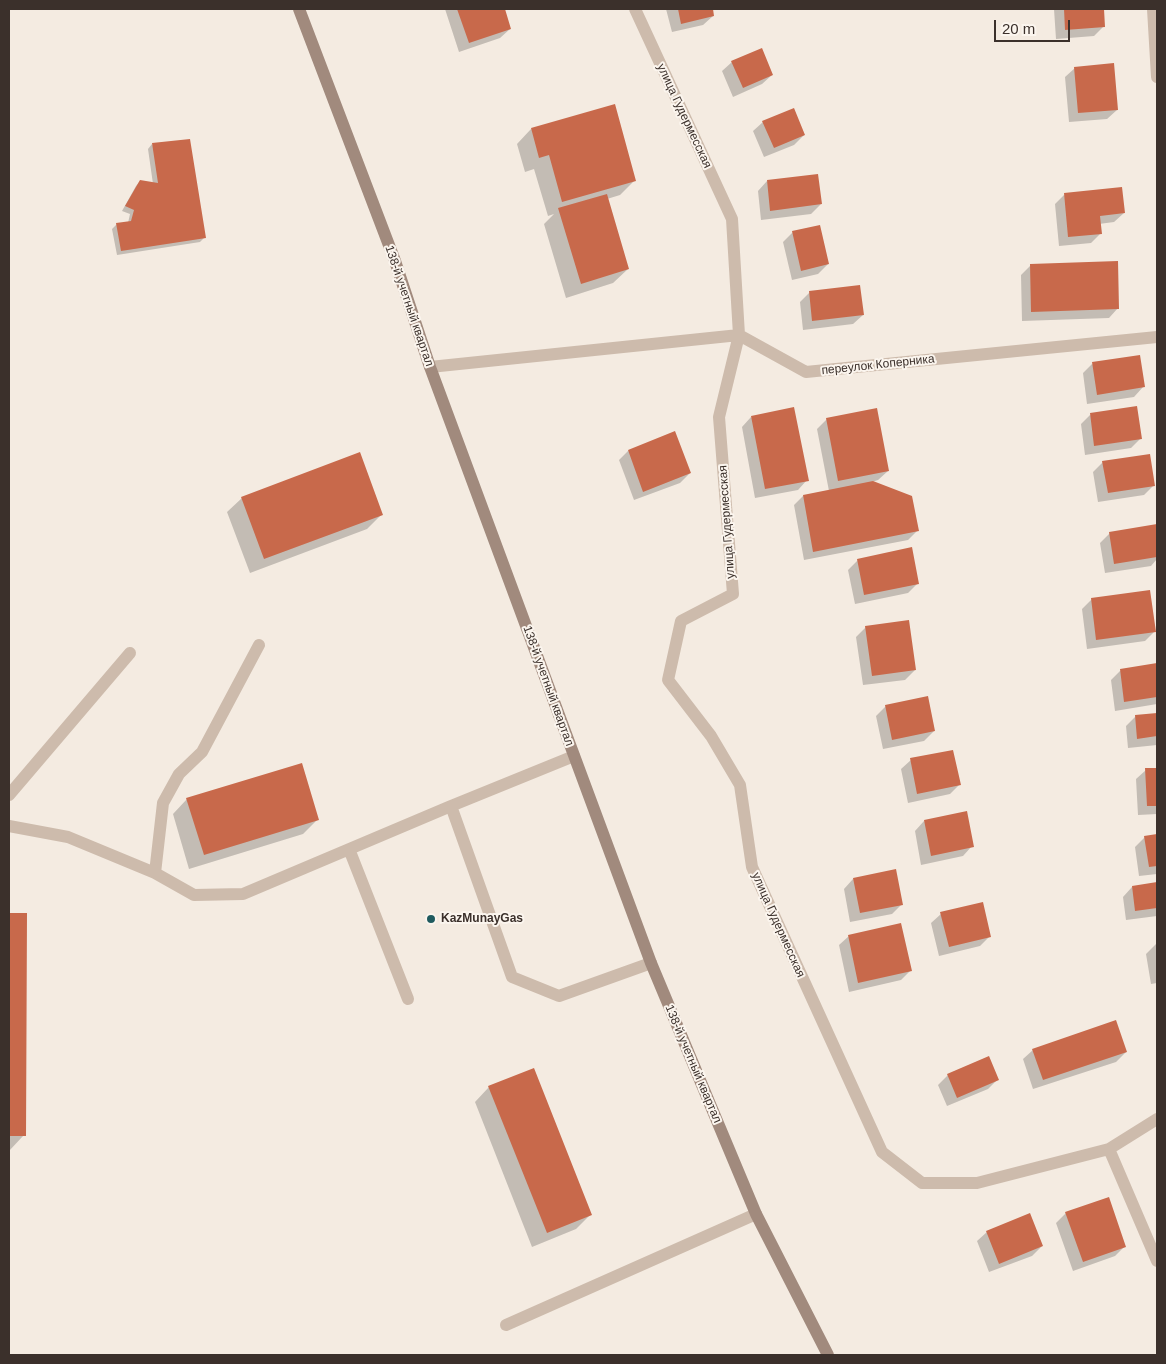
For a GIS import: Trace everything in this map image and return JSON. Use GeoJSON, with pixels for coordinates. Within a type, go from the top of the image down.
{"type":"FeatureCollection","features":[{"type":"Feature","properties":{"kind":"main road","name":"138-й учетный квартал"},"geometry":{"type":"LineString","coordinates":[[299,9],[395,260],[430,367],[651,963],[756,1214],[827,1353]]}},
{"type":"Feature","properties":{"kind":"street","name":"улица Гудермесская"},"geometry":{"type":"LineString","coordinates":[[634,9],[732,219],[739,334],[719,417],[732,594],[681,621],[668,680],[711,736],[740,785],[752,867],[882,1152],[922,1183],[977,1183],[1109,1149]]}},
{"type":"Feature","properties":{"kind":"street"},"geometry":{"type":"LineString","coordinates":[[1153,9],[1157,77]]}},
{"type":"Feature","properties":{"kind":"street"},"geometry":{"type":"LineString","coordinates":[[430,367],[739,334]]}},
{"type":"Feature","properties":{"kind":"street","name":"переулок Коперника"},"geometry":{"type":"LineString","coordinates":[[739,334],[806,372],[1157,337]]}},
{"type":"Feature","properties":{"kind":"street"},"geometry":{"type":"LineString","coordinates":[[155,874],[163,803],[179,774],[202,752],[259,645]]}},
{"type":"Feature","properties":{"kind":"street"},"geometry":{"type":"LineString","coordinates":[[9,795],[130,653]]}},
{"type":"Feature","properties":{"kind":"street"},"geometry":{"type":"LineString","coordinates":[[9,826],[68,837],[155,874],[194,895],[243,894],[574,756]]}},
{"type":"Feature","properties":{"kind":"street"},"geometry":{"type":"LineString","coordinates":[[451,806],[512,977],[559,996],[651,963]]}},
{"type":"Feature","properties":{"kind":"street"},"geometry":{"type":"LineString","coordinates":[[349,849],[408,998]]}},
{"type":"Feature","properties":{"kind":"street"},"geometry":{"type":"LineString","coordinates":[[1157,1119],[1109,1149],[1157,1261]]}},
{"type":"Feature","properties":{"kind":"street"},"geometry":{"type":"LineString","coordinates":[[506,1325],[756,1214]]}},
{"type":"Feature","properties":{"kind":"building"},"geometry":{"type":"Polygon","coordinates":[[[457,9],[505,9],[511,29],[469,43],[457,9]]]}},
{"type":"Feature","properties":{"kind":"building"},"geometry":{"type":"Polygon","coordinates":[[[678,9],[713,9],[714,16],[681,24],[678,9]]]}},
{"type":"Feature","properties":{"kind":"building"},"geometry":{"type":"Polygon","coordinates":[[[1064,9],[1104,9],[1105,27],[1065,30],[1064,9]]]}},
{"type":"Feature","properties":{"kind":"building"},"geometry":{"type":"Polygon","coordinates":[[[762,48],[773,75],[743,88],[731,61],[762,48]]]}},
{"type":"Feature","properties":{"kind":"building"},"geometry":{"type":"Polygon","coordinates":[[[1114,63],[1118,110],[1078,113],[1074,67],[1114,63]]]}},
{"type":"Feature","properties":{"kind":"building"},"geometry":{"type":"Polygon","coordinates":[[[615,104],[636,181],[562,202],[549,155],[539,158],[531,128],[615,104]]]}},
{"type":"Feature","properties":{"kind":"building"},"geometry":{"type":"Polygon","coordinates":[[[794,108],[805,135],[774,148],[762,121],[794,108]]]}},
{"type":"Feature","properties":{"kind":"building"},"geometry":{"type":"Polygon","coordinates":[[[190,139],[206,238],[121,251],[116,223],[131,221],[134,210],[125,206],[140,180],[158,183],[152,143],[190,139]]]}},
{"type":"Feature","properties":{"kind":"building"},"geometry":{"type":"Polygon","coordinates":[[[818,174],[822,204],[770,211],[767,180],[818,174]]]}},
{"type":"Feature","properties":{"kind":"building"},"geometry":{"type":"Polygon","coordinates":[[[1122,187],[1125,213],[1100,216],[1102,234],[1068,237],[1064,193],[1122,187]]]}},
{"type":"Feature","properties":{"kind":"building"},"geometry":{"type":"Polygon","coordinates":[[[607,194],[629,269],[581,284],[558,208],[607,194]]]}},
{"type":"Feature","properties":{"kind":"building"},"geometry":{"type":"Polygon","coordinates":[[[820,225],[829,264],[801,271],[792,231],[820,225]]]}},
{"type":"Feature","properties":{"kind":"building"},"geometry":{"type":"Polygon","coordinates":[[[1118,261],[1119,309],[1031,312],[1030,264],[1118,261]]]}},
{"type":"Feature","properties":{"kind":"building"},"geometry":{"type":"Polygon","coordinates":[[[860,285],[864,315],[812,321],[809,291],[860,285]]]}},
{"type":"Feature","properties":{"kind":"building"},"geometry":{"type":"Polygon","coordinates":[[[1140,355],[1145,387],[1097,395],[1092,362],[1140,355]]]}},
{"type":"Feature","properties":{"kind":"building"},"geometry":{"type":"Polygon","coordinates":[[[1137,406],[1142,439],[1094,446],[1090,413],[1137,406]]]}},
{"type":"Feature","properties":{"kind":"building"},"geometry":{"type":"Polygon","coordinates":[[[794,407],[809,481],[765,489],[751,416],[794,407]]]}},
{"type":"Feature","properties":{"kind":"building"},"geometry":{"type":"Polygon","coordinates":[[[877,408],[889,471],[838,481],[826,418],[877,408]]]}},
{"type":"Feature","properties":{"kind":"building"},"geometry":{"type":"Polygon","coordinates":[[[675,431],[691,473],[643,492],[628,450],[675,431]]]}},
{"type":"Feature","properties":{"kind":"building"},"geometry":{"type":"Polygon","coordinates":[[[360,452],[383,515],[264,559],[241,497],[360,452]]]}},
{"type":"Feature","properties":{"kind":"building"},"geometry":{"type":"Polygon","coordinates":[[[1150,454],[1155,486],[1108,493],[1102,461],[1150,454]]]}},
{"type":"Feature","properties":{"kind":"building"},"geometry":{"type":"Polygon","coordinates":[[[873,481],[912,496],[919,531],[813,552],[803,495],[873,481]]]}},
{"type":"Feature","properties":{"kind":"building"},"geometry":{"type":"Polygon","coordinates":[[[1157,524],[1157,557],[1114,564],[1109,532],[1157,524]]]}},
{"type":"Feature","properties":{"kind":"building"},"geometry":{"type":"Polygon","coordinates":[[[912,547],[919,584],[864,595],[857,559],[912,547]]]}},
{"type":"Feature","properties":{"kind":"building"},"geometry":{"type":"Polygon","coordinates":[[[1150,590],[1156,632],[1096,640],[1091,598],[1150,590]]]}},
{"type":"Feature","properties":{"kind":"building"},"geometry":{"type":"Polygon","coordinates":[[[909,620],[916,670],[872,676],[865,626],[909,620]]]}},
{"type":"Feature","properties":{"kind":"building"},"geometry":{"type":"Polygon","coordinates":[[[1157,663],[1157,697],[1124,702],[1120,669],[1157,663]]]}},
{"type":"Feature","properties":{"kind":"building"},"geometry":{"type":"Polygon","coordinates":[[[928,696],[935,731],[892,740],[885,705],[928,696]]]}},
{"type":"Feature","properties":{"kind":"building"},"geometry":{"type":"Polygon","coordinates":[[[1157,713],[1157,736],[1137,739],[1135,715],[1157,713]]]}},
{"type":"Feature","properties":{"kind":"building"},"geometry":{"type":"Polygon","coordinates":[[[953,750],[961,785],[917,794],[910,758],[953,750]]]}},
{"type":"Feature","properties":{"kind":"building"},"geometry":{"type":"Polygon","coordinates":[[[302,763],[319,820],[204,855],[186,798],[302,763]]]}},
{"type":"Feature","properties":{"kind":"building"},"geometry":{"type":"Polygon","coordinates":[[[1145,768],[1157,768],[1157,806],[1147,806],[1145,768]]]}},
{"type":"Feature","properties":{"kind":"building"},"geometry":{"type":"Polygon","coordinates":[[[967,811],[974,847],[931,856],[924,820],[967,811]]]}},
{"type":"Feature","properties":{"kind":"building"},"geometry":{"type":"Polygon","coordinates":[[[1157,834],[1157,866],[1149,867],[1144,836],[1157,834]]]}},
{"type":"Feature","properties":{"kind":"building"},"geometry":{"type":"Polygon","coordinates":[[[896,869],[903,905],[860,913],[853,878],[896,869]]]}},
{"type":"Feature","properties":{"kind":"building"},"geometry":{"type":"Polygon","coordinates":[[[1157,882],[1157,908],[1135,911],[1132,886],[1157,882]]]}},
{"type":"Feature","properties":{"kind":"building"},"geometry":{"type":"Polygon","coordinates":[[[983,902],[991,937],[949,947],[940,912],[983,902]]]}},
{"type":"Feature","properties":{"kind":"building"},"geometry":{"type":"Polygon","coordinates":[[[9,913],[27,913],[26,1136],[9,1136],[9,913]]]}},
{"type":"Feature","properties":{"kind":"building"},"geometry":{"type":"Polygon","coordinates":[[[901,923],[912,971],[858,983],[848,935],[901,923]]]}},
{"type":"Feature","properties":{"kind":"building"},"geometry":{"type":"Polygon","coordinates":[[[1116,1020],[1127,1052],[1043,1080],[1032,1049],[1116,1020]]]}},
{"type":"Feature","properties":{"kind":"building"},"geometry":{"type":"Polygon","coordinates":[[[989,1056],[999,1080],[957,1098],[947,1074],[989,1056]]]}},
{"type":"Feature","properties":{"kind":"building"},"geometry":{"type":"Polygon","coordinates":[[[534,1068],[592,1215],[547,1233],[488,1086],[534,1068]]]}},
{"type":"Feature","properties":{"kind":"building"},"geometry":{"type":"Polygon","coordinates":[[[1109,1197],[1126,1247],[1083,1262],[1065,1212],[1109,1197]]]}},
{"type":"Feature","properties":{"kind":"building"},"geometry":{"type":"Polygon","coordinates":[[[1030,1213],[1043,1246],[999,1264],[986,1231],[1030,1213]]]}},
{"type":"Feature","properties":{"kind":"place","name":"KazMunayGas"},"geometry":{"type":"Point","coordinates":[431,919]}}]}
